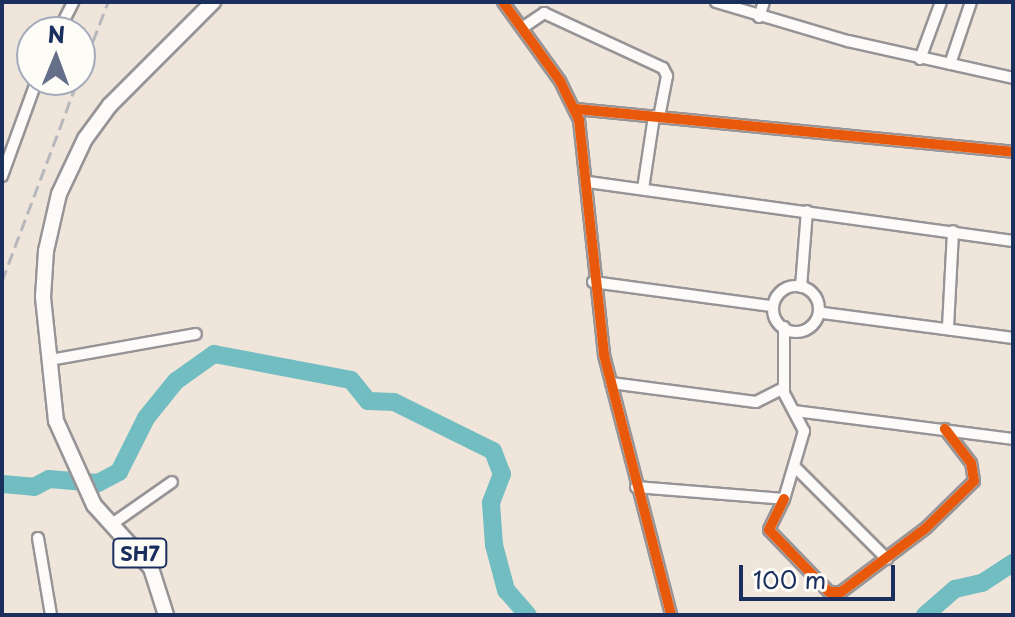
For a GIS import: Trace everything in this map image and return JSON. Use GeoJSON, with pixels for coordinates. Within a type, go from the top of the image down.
{"type":"FeatureCollection","features":[{"type":"Feature","properties":{"kind":"main road"},"geometry":{"type":"LineString","coordinates":[[50,360],[43,297],[46,251],[50,220],[70,167],[110,105],[213,2]]}},
{"type":"Feature","properties":{"kind":"main road","name":"SH7"},"geometry":{"type":"LineString","coordinates":[[50,360],[56,421],[94,505],[151,568],[166,615]]}},
{"type":"Feature","properties":{"kind":"street"},"geometry":{"type":"LineString","coordinates":[[503,2],[576,109],[588,182],[593,282],[611,383],[671,615]]}},
{"type":"Feature","properties":{"kind":"street"},"geometry":{"type":"LineString","coordinates":[[716,2],[759,17],[920,59],[1013,78]]}},
{"type":"Feature","properties":{"kind":"street"},"geometry":{"type":"LineString","coordinates":[[759,17],[764,2]]}},
{"type":"Feature","properties":{"kind":"street"},"geometry":{"type":"LineString","coordinates":[[920,59],[941,2]]}},
{"type":"Feature","properties":{"kind":"street"},"geometry":{"type":"LineString","coordinates":[[950,64],[971,2]]}},
{"type":"Feature","properties":{"kind":"street"},"geometry":{"type":"LineString","coordinates":[[522,28],[544,13],[663,68],[667,76],[656,116],[643,189]]}},
{"type":"Feature","properties":{"kind":"street"},"geometry":{"type":"LineString","coordinates":[[2,176],[31,96]]}},
{"type":"Feature","properties":{"kind":"street"},"geometry":{"type":"LineString","coordinates":[[576,109],[1013,152]]}},
{"type":"Feature","properties":{"kind":"street"},"geometry":{"type":"LineString","coordinates":[[588,182],[1013,241]]}},
{"type":"Feature","properties":{"kind":"street"},"geometry":{"type":"LineString","coordinates":[[801,287],[807,211]]}},
{"type":"Feature","properties":{"kind":"street"},"geometry":{"type":"LineString","coordinates":[[948,327],[953,231]]}},
{"type":"Feature","properties":{"kind":"street"},"geometry":{"type":"LineString","coordinates":[[593,282],[771,306]]}},
{"type":"Feature","properties":{"kind":"street"},"geometry":{"type":"LineString","coordinates":[[771,306],[786,289],[801,287],[815,294],[823,313]]}},
{"type":"Feature","properties":{"kind":"street"},"geometry":{"type":"LineString","coordinates":[[771,306],[784,327],[784,388],[804,431],[784,499],[769,530],[829,592],[848,589],[887,559],[974,481],[971,463],[945,429]]}},
{"type":"Feature","properties":{"kind":"street"},"geometry":{"type":"LineString","coordinates":[[784,327],[804,331],[823,313],[948,327],[1013,338]]}},
{"type":"Feature","properties":{"kind":"street"},"geometry":{"type":"LineString","coordinates":[[50,360],[196,334]]}},
{"type":"Feature","properties":{"kind":"street"},"geometry":{"type":"LineString","coordinates":[[611,383],[756,402],[784,388]]}},
{"type":"Feature","properties":{"kind":"street"},"geometry":{"type":"LineString","coordinates":[[795,411],[1013,439]]}},
{"type":"Feature","properties":{"kind":"street"},"geometry":{"type":"LineString","coordinates":[[795,467],[887,559]]}},
{"type":"Feature","properties":{"kind":"street"},"geometry":{"type":"LineString","coordinates":[[112,524],[172,482]]}},
{"type":"Feature","properties":{"kind":"street"},"geometry":{"type":"LineString","coordinates":[[636,487],[784,499]]}},
{"type":"Feature","properties":{"kind":"street"},"geometry":{"type":"LineString","coordinates":[[38,538],[51,615]]}},
{"type":"Feature","properties":{"kind":"waterway"},"geometry":{"type":"LineString","coordinates":[[2,484],[34,487],[49,479],[98,483],[119,472],[146,418],[176,381],[214,354],[351,380],[368,401],[394,402],[493,451],[502,474],[491,503],[494,545],[506,590],[528,615]]}},
{"type":"Feature","properties":{"kind":"waterway"},"geometry":{"type":"LineString","coordinates":[[925,615],[955,589],[982,583],[1013,563]]}},
{"type":"Feature","properties":{"kind":"railway"},"geometry":{"type":"LineString","coordinates":[[96,33],[108,2]]}},
{"type":"Feature","properties":{"kind":"railway"},"geometry":{"type":"LineString","coordinates":[[2,281],[72,96]]}},
{"type":"Feature","properties":{"kind":"cycle path"},"geometry":{"type":"LineString","coordinates":[[503,2],[560,81],[579,120],[604,355],[671,615]]}},
{"type":"Feature","properties":{"kind":"cycle path"},"geometry":{"type":"LineString","coordinates":[[576,109],[1013,152]]}},
{"type":"Feature","properties":{"kind":"cycle path"},"geometry":{"type":"LineString","coordinates":[[784,499],[769,530],[829,592],[841,592],[926,528],[974,481],[971,463],[945,429]]}}]}
